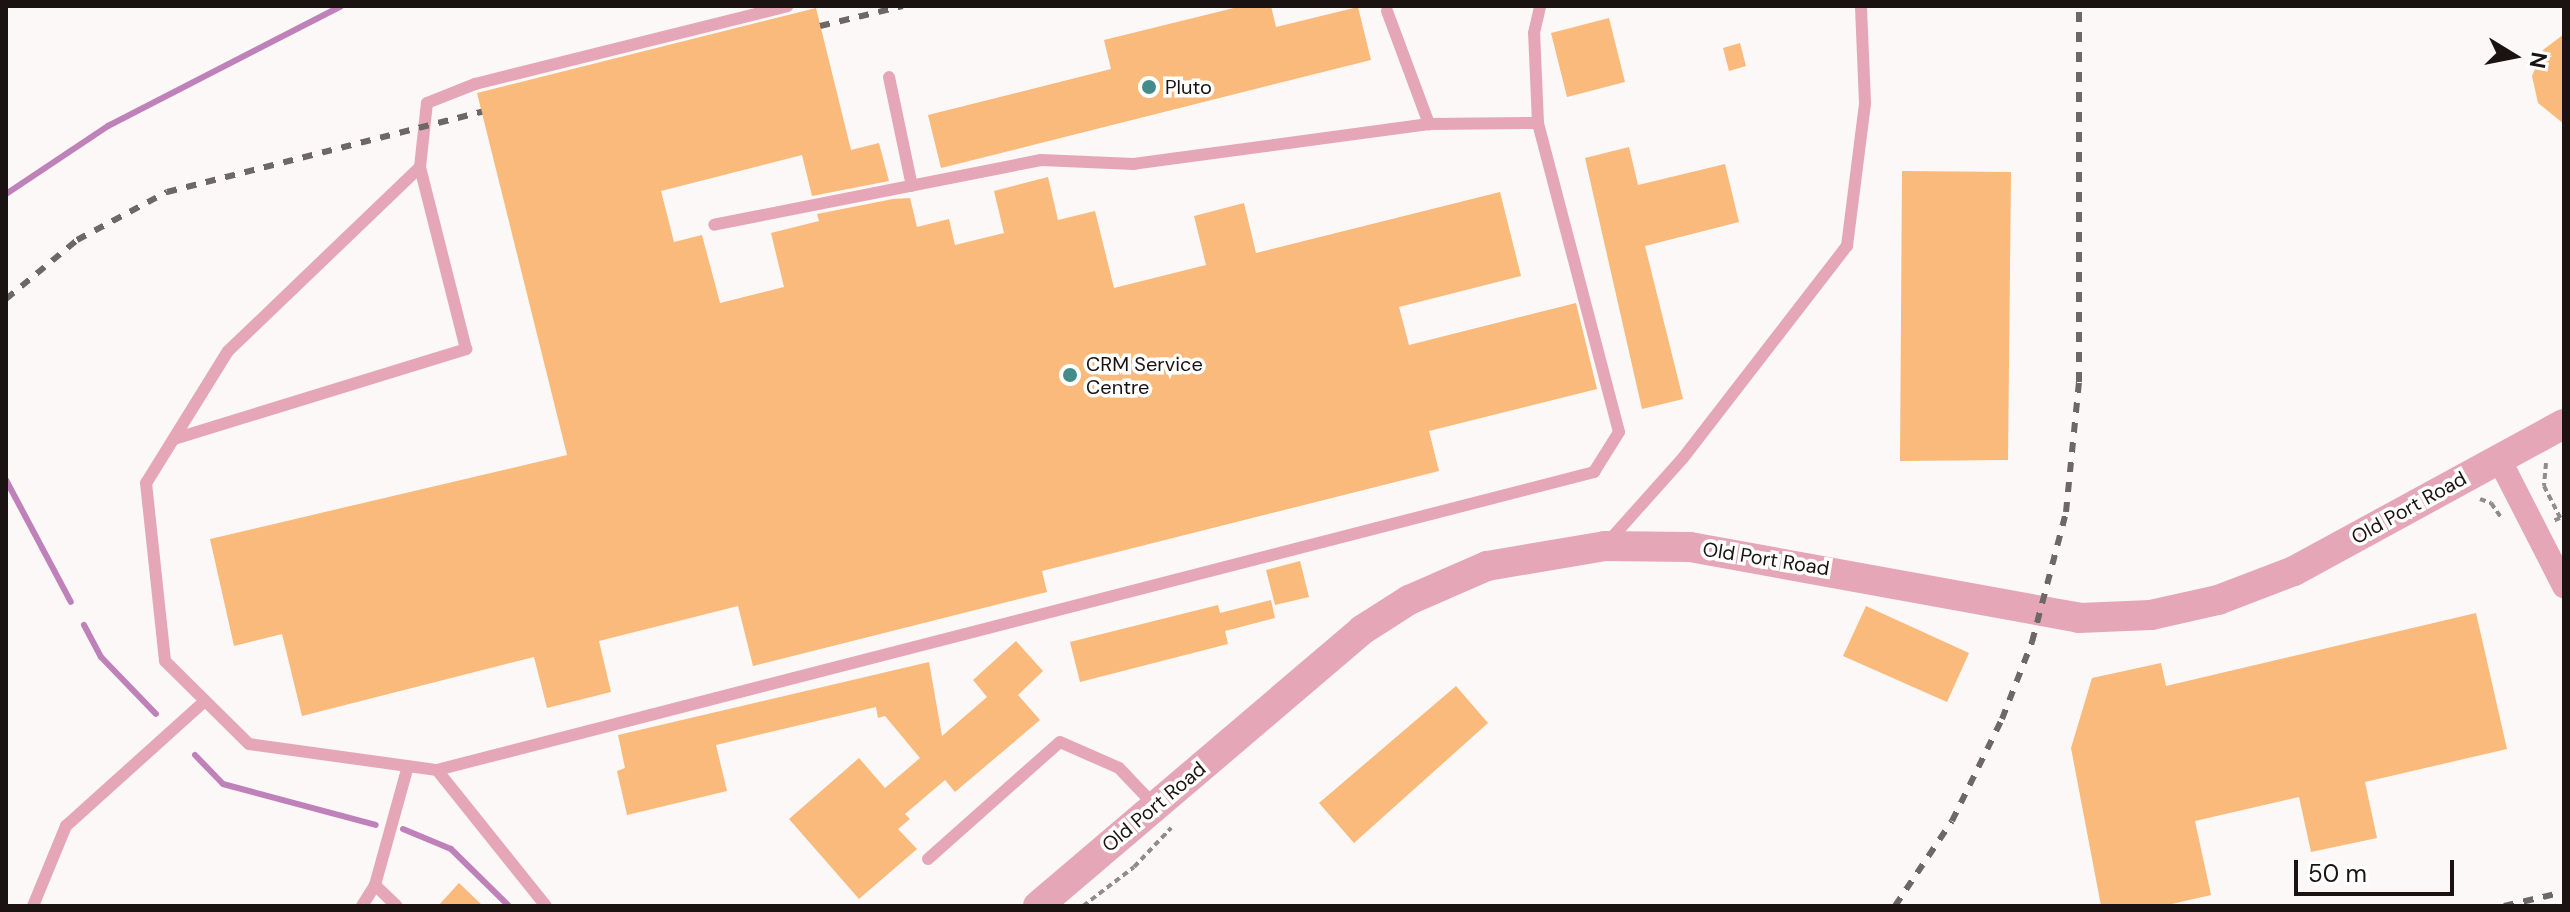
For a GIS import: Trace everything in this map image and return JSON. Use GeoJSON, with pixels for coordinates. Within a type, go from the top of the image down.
{"type":"FeatureCollection","features":[{"type":"Feature","properties":{"kind":"street","name":"Old Port Road"},"geometry":{"type":"LineString","coordinates":[[1038,906],[1166,814],[1362,630],[1409,600],[1512,559],[1605,546],[1690,547],[2057,615],[2115,619],[2187,608],[2258,587],[2564,424]]}},
{"type":"Feature","properties":{"kind":"street"},"geometry":{"type":"LineString","coordinates":[[2499,459],[2564,586]]}},
{"type":"Feature","properties":{"kind":"lane"},"geometry":{"type":"LineString","coordinates":[[174,439],[466,349],[420,167],[427,103],[475,84],[787,6]]}},
{"type":"Feature","properties":{"kind":"lane"},"geometry":{"type":"LineString","coordinates":[[420,167],[228,351],[146,483],[154,591],[165,661],[205,701],[249,744],[437,770],[1594,472],[1619,432],[1538,123],[1534,33],[1540,6]]}},
{"type":"Feature","properties":{"kind":"lane"},"geometry":{"type":"LineString","coordinates":[[1605,546],[1683,458],[1847,246],[1865,103],[1861,6]]}},
{"type":"Feature","properties":{"kind":"lane"},"geometry":{"type":"LineString","coordinates":[[1387,11],[1429,124]]}},
{"type":"Feature","properties":{"kind":"lane"},"geometry":{"type":"LineString","coordinates":[[889,77],[912,186]]}},
{"type":"Feature","properties":{"kind":"lane"},"geometry":{"type":"LineString","coordinates":[[714,225],[1041,160],[1134,164],[1429,124],[1538,123]]}},
{"type":"Feature","properties":{"kind":"lane"},"geometry":{"type":"LineString","coordinates":[[33,906],[66,826],[205,701]]}},
{"type":"Feature","properties":{"kind":"lane"},"geometry":{"type":"LineString","coordinates":[[928,859],[1060,742],[1119,768],[1166,814]]}},
{"type":"Feature","properties":{"kind":"lane"},"geometry":{"type":"LineString","coordinates":[[362,906],[375,885],[408,766]]}},
{"type":"Feature","properties":{"kind":"lane"},"geometry":{"type":"LineString","coordinates":[[437,770],[546,906]]}},
{"type":"Feature","properties":{"kind":"lane"},"geometry":{"type":"LineString","coordinates":[[375,885],[397,906]]}},
{"type":"Feature","properties":{"kind":"path"},"geometry":{"type":"LineString","coordinates":[[2556,455],[2542,472],[2560,518]]}},
{"type":"Feature","properties":{"kind":"path"},"geometry":{"type":"LineString","coordinates":[[1083,906],[1134,867],[1166,814]]}},
{"type":"Feature","properties":{"kind":"building","name":"Pluto"},"geometry":{"type":"Polygon","coordinates":[[[1242,6],[1271,6],[1276,27],[1358,7],[1371,60],[941,168],[928,115],[1111,69],[1104,40],[1242,6]]]}},
{"type":"Feature","properties":{"kind":"building","name":"CRM Service Centre"},"geometry":{"type":"Polygon","coordinates":[[[816,8],[851,150],[879,143],[889,181],[812,196],[802,155],[661,191],[674,242],[702,235],[720,303],[784,287],[771,233],[819,221],[817,214],[893,199],[910,198],[917,227],[949,219],[955,245],[1004,233],[994,191],[1048,177],[1058,220],[1095,211],[1114,288],[1206,265],[1194,216],[1244,203],[1256,253],[1500,192],[1521,276],[1399,307],[1409,345],[1576,303],[1597,389],[1429,431],[1439,471],[1042,571],[1047,592],[753,666],[738,606],[599,641],[611,692],[547,708],[534,657],[302,716],[282,634],[234,646],[210,539],[567,455],[477,93],[816,8]]]}},
{"type":"Feature","properties":{"kind":"building"},"geometry":{"type":"Polygon","coordinates":[[[1609,18],[1625,82],[1567,97],[1551,33],[1609,18]]]}},
{"type":"Feature","properties":{"kind":"building"},"geometry":{"type":"Polygon","coordinates":[[[2564,34],[2564,124],[2538,103],[2532,76],[2543,50],[2564,34]]]}},
{"type":"Feature","properties":{"kind":"building"},"geometry":{"type":"Polygon","coordinates":[[[1740,43],[1746,66],[1729,71],[1723,48],[1740,43]]]}},
{"type":"Feature","properties":{"kind":"building"},"geometry":{"type":"Polygon","coordinates":[[[1629,147],[1638,185],[1725,164],[1739,222],[1645,246],[1683,399],[1642,409],[1585,158],[1629,147]]]}},
{"type":"Feature","properties":{"kind":"building"},"geometry":{"type":"Polygon","coordinates":[[[1902,171],[2011,172],[2008,460],[1900,461],[1902,171]]]}},
{"type":"Feature","properties":{"kind":"building"},"geometry":{"type":"Polygon","coordinates":[[[1300,561],[1309,597],[1275,605],[1266,570],[1300,561]]]}},
{"type":"Feature","properties":{"kind":"building"},"geometry":{"type":"Polygon","coordinates":[[[1271,600],[1275,618],[1225,631],[1228,644],[1080,682],[1070,642],[1218,605],[1220,613],[1271,600]]]}},
{"type":"Feature","properties":{"kind":"building"},"geometry":{"type":"Polygon","coordinates":[[[1866,606],[1969,653],[1947,702],[1843,656],[1866,606]]]}},
{"type":"Feature","properties":{"kind":"building"},"geometry":{"type":"Polygon","coordinates":[[[2476,613],[2507,749],[2365,782],[2377,838],[2311,852],[2299,797],[2195,821],[2211,895],[2163,906],[2101,906],[2071,748],[2092,678],[2161,663],[2166,686],[2476,613]]]}},
{"type":"Feature","properties":{"kind":"building"},"geometry":{"type":"Polygon","coordinates":[[[1016,641],[1043,671],[1018,695],[1040,720],[955,792],[945,780],[905,814],[910,819],[898,829],[917,849],[859,899],[789,819],[859,758],[885,788],[920,758],[885,716],[878,718],[876,707],[716,745],[727,791],[627,815],[617,771],[625,768],[618,735],[929,662],[942,736],[987,697],[973,680],[1016,641]]]}},
{"type":"Feature","properties":{"kind":"building"},"geometry":{"type":"Polygon","coordinates":[[[1456,686],[1488,723],[1354,843],[1319,803],[1456,686]]]}},
{"type":"Feature","properties":{"kind":"building"},"geometry":{"type":"Polygon","coordinates":[[[459,883],[483,906],[438,906],[459,883]]]}},
{"type":"Feature","properties":{"kind":"waterway"},"geometry":{"type":"LineString","coordinates":[[6,194],[108,126],[341,6]]}},
{"type":"Feature","properties":{"kind":"waterway"},"geometry":{"type":"LineString","coordinates":[[6,480],[71,602]]}},
{"type":"Feature","properties":{"kind":"waterway"},"geometry":{"type":"LineString","coordinates":[[84,625],[101,657],[156,714]]}},
{"type":"Feature","properties":{"kind":"waterway"},"geometry":{"type":"LineString","coordinates":[[195,755],[223,784],[376,825]]}},
{"type":"Feature","properties":{"kind":"waterway"},"geometry":{"type":"LineString","coordinates":[[403,829],[451,849],[509,906]]}},
{"type":"Feature","properties":{"kind":"railway"},"geometry":{"type":"LineString","coordinates":[[820,26],[903,6]]}},
{"type":"Feature","properties":{"kind":"railway"},"geometry":{"type":"LineString","coordinates":[[1895,906],[1952,821],[2002,719],[2032,642],[2066,512],[2079,382],[2079,6]]}},
{"type":"Feature","properties":{"kind":"railway"},"geometry":{"type":"LineString","coordinates":[[6,299],[77,240],[167,192],[482,112]]}},
{"type":"Feature","properties":{"kind":"railway"},"geometry":{"type":"LineString","coordinates":[[2504,906],[2564,892]]}},
{"type":"Feature","properties":{"kind":"place","name":"Pluto"},"geometry":{"type":"Point","coordinates":[1149,87]}},
{"type":"Feature","properties":{"kind":"place","name":"CRM Service Centre"},"geometry":{"type":"Point","coordinates":[1070,375]}}]}
